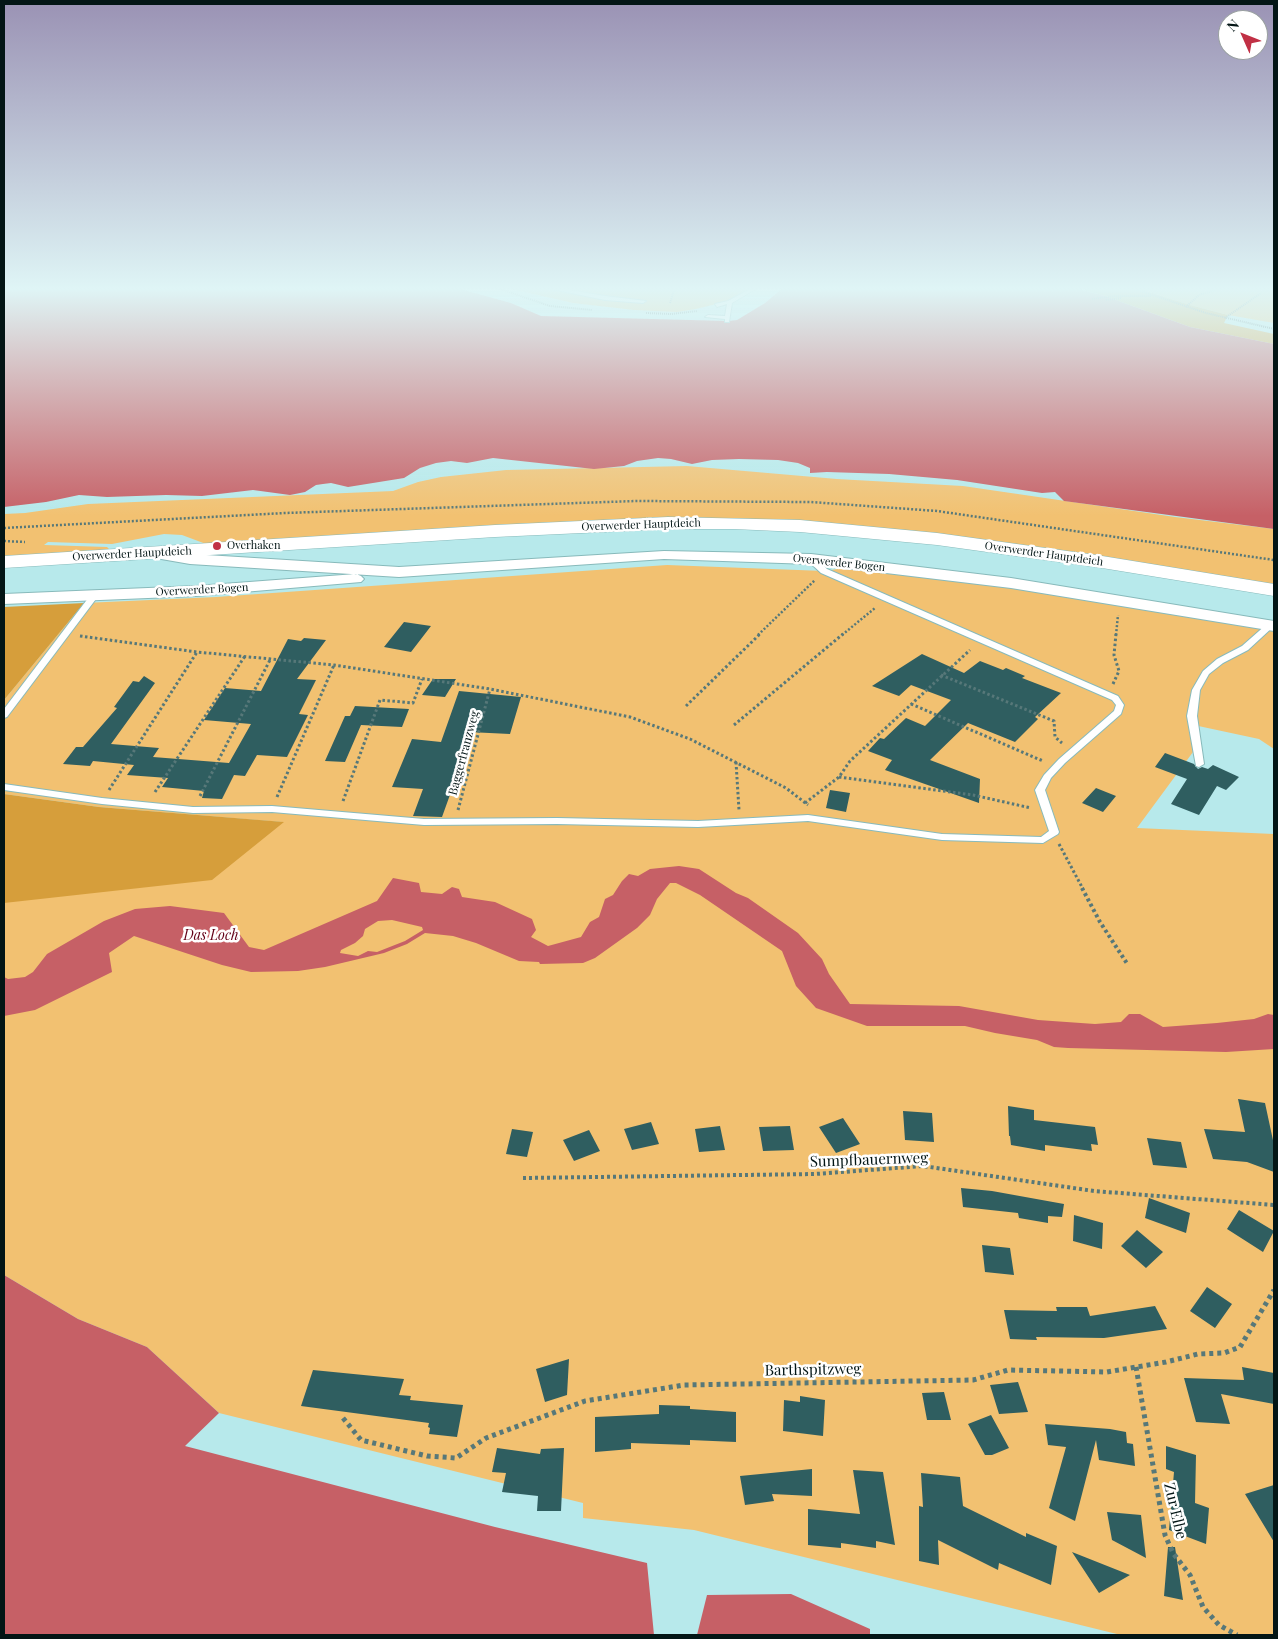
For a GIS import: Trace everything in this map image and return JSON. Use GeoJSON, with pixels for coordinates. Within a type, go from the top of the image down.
{"type":"FeatureCollection","features":[{"type":"Feature","properties":{"kind":"street","name":"Overwerder Hauptdeich"},"geometry":{"type":"LineString","coordinates":[[4,562],[514,530],[668,523],[734,523],[800,526],[936,539],[1087,560],[1274,590]]}},
{"type":"Feature","properties":{"kind":"street","name":"Overwerder Bogen"},"geometry":{"type":"LineString","coordinates":[[147,553],[190,559],[399,572],[664,555],[811,559],[1011,583],[1272,626]]}},
{"type":"Feature","properties":{"kind":"street","name":"Overwerder Bogen"},"geometry":{"type":"LineString","coordinates":[[4,599],[196,591],[382,578],[399,572]]}},
{"type":"Feature","properties":{"kind":"lane"},"geometry":{"type":"LineString","coordinates":[[4,787],[102,801],[192,810],[272,809],[424,822],[557,821],[698,824],[808,818],[942,837],[1042,840],[1054,832],[1040,790],[1047,777],[1057,767],[1118,712],[1120,705],[1115,698],[824,571],[811,559]]}},
{"type":"Feature","properties":{"kind":"lane"},"geometry":{"type":"LineString","coordinates":[[4,715],[95,595]]}},
{"type":"Feature","properties":{"kind":"lane"},"geometry":{"type":"LineString","coordinates":[[1199,764],[1192,716],[1196,690],[1206,673],[1220,661],[1245,648],[1272,626]]}},
{"type":"Feature","properties":{"kind":"path"},"geometry":{"type":"LineString","coordinates":[[686,706],[824,571]]}},
{"type":"Feature","properties":{"kind":"path"},"geometry":{"type":"LineString","coordinates":[[734,725],[887,598]]}},
{"type":"Feature","properties":{"kind":"path"},"geometry":{"type":"LineString","coordinates":[[1107,694],[1120,671],[1114,655],[1119,600]]}},
{"type":"Feature","properties":{"kind":"path"},"geometry":{"type":"LineString","coordinates":[[65,633],[197,652],[334,665],[490,689],[630,717],[690,739],[786,788],[828,821]]}},
{"type":"Feature","properties":{"kind":"path"},"geometry":{"type":"LineString","coordinates":[[806,803],[839,777],[850,761],[982,640]]}},
{"type":"Feature","properties":{"kind":"path"},"geometry":{"type":"LineString","coordinates":[[102,801],[197,652]]}},
{"type":"Feature","properties":{"kind":"path"},"geometry":{"type":"LineString","coordinates":[[147,805],[245,656]]}},
{"type":"Feature","properties":{"kind":"path"},"geometry":{"type":"LineString","coordinates":[[192,810],[272,658]]}},
{"type":"Feature","properties":{"kind":"path"},"geometry":{"type":"LineString","coordinates":[[272,809],[334,665]]}},
{"type":"Feature","properties":{"kind":"path"},"geometry":{"type":"LineString","coordinates":[[942,675],[1054,721],[1057,740],[1075,750]]}},
{"type":"Feature","properties":{"kind":"path"},"geometry":{"type":"LineString","coordinates":[[338,814],[380,700],[413,702],[422,679]]}},
{"type":"Feature","properties":{"kind":"path","name":"Baggerfranzweg"},"geometry":{"type":"LineString","coordinates":[[454,822],[490,689]]}},
{"type":"Feature","properties":{"kind":"path"},"geometry":{"type":"LineString","coordinates":[[911,704],[1057,767]]}},
{"type":"Feature","properties":{"kind":"path"},"geometry":{"type":"LineString","coordinates":[[736,762],[740,821]]}},
{"type":"Feature","properties":{"kind":"path"},"geometry":{"type":"LineString","coordinates":[[839,777],[973,795],[1048,811]]}},
{"type":"Feature","properties":{"kind":"path"},"geometry":{"type":"LineString","coordinates":[[1054,832],[1068,864],[1085,890],[1100,922],[1128,965]]}},
{"type":"Feature","properties":{"kind":"path","name":"Sumpfbauernweg"},"geometry":{"type":"LineString","coordinates":[[523,1178],[815,1174],[923,1166],[1094,1191],[1274,1206]]}},
{"type":"Feature","properties":{"kind":"path","name":"Barthspitzweg"},"geometry":{"type":"LineString","coordinates":[[342,1418],[361,1440],[428,1456],[456,1458],[486,1438],[585,1401],[684,1385],[973,1380],[1008,1370],[1107,1372],[1198,1354],[1224,1352],[1240,1347],[1274,1290]]}},
{"type":"Feature","properties":{"kind":"path","name":"Zur Elbe"},"geometry":{"type":"LineString","coordinates":[[1136,1367],[1165,1535],[1173,1553],[1190,1575],[1203,1607],[1219,1625],[1237,1635]]}},
{"type":"Feature","properties":{"kind":"shaded area"},"geometry":{"type":"Polygon","coordinates":[[[687,466],[837,479],[963,486],[1175,517],[1274,529],[1274,586],[1105,559],[819,523],[206,544],[182,535],[164,534],[112,544],[48,542],[44,545],[107,547],[109,549],[101,552],[4,558],[4,514],[88,504],[393,491],[418,482],[441,477],[506,470],[687,466]]]}},
{"type":"Feature","properties":{"kind":"shaded area"},"geometry":{"type":"Polygon","coordinates":[[[667,565],[824,571],[838,569],[840,565],[1011,586],[1274,629],[1274,749],[1259,739],[1189,724],[1193,752],[1137,828],[1274,834],[1274,1635],[1121,1635],[694,1530],[583,1518],[583,1503],[219,1413],[147,1347],[78,1319],[4,1275],[4,820],[282,822],[99,807],[4,794],[4,700],[84,603],[216,597],[667,565]]]}},
{"type":"Feature","properties":{"kind":"shaded area"},"geometry":{"type":"Polygon","coordinates":[[[84,603],[4,700],[4,607],[84,603]]]}},
{"type":"Feature","properties":{"kind":"shaded area"},"geometry":{"type":"Polygon","coordinates":[[[4,794],[99,807],[284,822],[212,880],[4,903],[4,794]]]}},
{"type":"Feature","properties":{"kind":"water"},"geometry":{"type":"Polygon","coordinates":[[[4,363],[1274,363],[1274,529],[1064,501],[1055,492],[1042,493],[957,480],[889,474],[810,473],[810,468],[798,463],[778,460],[739,459],[712,460],[692,464],[658,458],[637,461],[624,466],[594,469],[493,458],[467,463],[451,461],[436,463],[420,468],[404,478],[348,487],[331,483],[316,485],[305,492],[290,495],[253,490],[202,496],[107,497],[79,495],[46,502],[4,507],[4,363]]]}},
{"type":"Feature","properties":{"kind":"water","name":"Das Loch"},"geometry":{"type":"Polygon","coordinates":[[[679,866],[699,869],[736,893],[748,898],[798,933],[822,959],[829,974],[850,1004],[959,1006],[1038,1020],[1095,1024],[1121,1022],[1129,1014],[1140,1014],[1163,1027],[1254,1019],[1268,1014],[1274,1015],[1274,1049],[1226,1052],[1068,1048],[1054,1047],[1037,1040],[965,1026],[867,1026],[816,1008],[796,986],[782,951],[700,895],[676,883],[670,883],[657,899],[650,915],[637,928],[595,958],[583,963],[540,964],[539,962],[519,961],[476,943],[453,936],[425,933],[407,944],[384,953],[325,967],[298,971],[251,972],[222,965],[134,936],[109,953],[112,972],[35,1010],[4,1016],[4,977],[8,979],[25,977],[33,972],[47,954],[104,921],[135,909],[170,906],[224,913],[249,947],[264,950],[377,901],[393,878],[419,883],[421,892],[442,894],[452,887],[459,889],[462,897],[495,902],[532,919],[536,930],[531,937],[548,946],[581,937],[590,922],[599,917],[605,899],[613,895],[629,874],[638,876],[650,869],[679,866]],[[392,920],[378,921],[365,929],[363,936],[355,943],[341,950],[340,953],[358,956],[368,951],[377,952],[405,941],[423,930],[422,927],[392,920]]]}},
{"type":"Feature","properties":{"kind":"water"},"geometry":{"type":"Polygon","coordinates":[[[4,1275],[78,1319],[147,1347],[219,1413],[185,1446],[495,1527],[647,1563],[654,1635],[4,1635],[4,1275]]]}},
{"type":"Feature","properties":{"kind":"water"},"geometry":{"type":"Polygon","coordinates":[[[791,1594],[870,1629],[870,1635],[697,1635],[707,1595],[791,1594]]]}},
{"type":"Feature","properties":{"kind":"building"},"geometry":{"type":"Polygon","coordinates":[[[404,622],[431,626],[411,652],[384,647],[404,622]]]}},
{"type":"Feature","properties":{"kind":"building"},"geometry":{"type":"Polygon","coordinates":[[[304,638],[326,640],[297,679],[316,680],[299,714],[308,715],[287,757],[257,755],[245,776],[234,775],[222,799],[202,798],[204,791],[162,787],[168,778],[127,775],[134,765],[93,761],[90,766],[63,764],[76,747],[83,747],[117,708],[114,707],[133,681],[139,682],[144,676],[155,683],[111,744],[159,748],[153,757],[229,763],[251,724],[204,720],[225,688],[261,691],[288,639],[301,641],[304,638]]]}},
{"type":"Feature","properties":{"kind":"building"},"geometry":{"type":"Polygon","coordinates":[[[922,654],[964,673],[980,661],[1003,670],[1006,668],[1025,676],[1022,678],[1061,693],[1035,717],[1038,719],[1015,742],[968,723],[930,760],[980,779],[979,803],[885,770],[892,760],[868,751],[880,738],[884,739],[906,718],[925,726],[951,700],[911,685],[899,696],[872,686],[922,654]]]}},
{"type":"Feature","properties":{"kind":"building"},"geometry":{"type":"Polygon","coordinates":[[[433,679],[456,679],[445,697],[422,695],[433,679]]]}},
{"type":"Feature","properties":{"kind":"building"},"geometry":{"type":"Polygon","coordinates":[[[459,691],[521,697],[510,734],[469,732],[456,766],[460,767],[442,817],[413,816],[423,789],[392,787],[412,739],[441,742],[459,691]]]}},
{"type":"Feature","properties":{"kind":"building"},"geometry":{"type":"Polygon","coordinates":[[[355,706],[409,709],[402,727],[361,725],[345,762],[325,761],[345,716],[350,716],[355,706]]]}},
{"type":"Feature","properties":{"kind":"building"},"geometry":{"type":"Polygon","coordinates":[[[1165,753],[1194,764],[1198,769],[1202,767],[1208,769],[1213,765],[1239,777],[1226,790],[1217,786],[1199,815],[1171,804],[1187,779],[1155,767],[1165,753]]]}},
{"type":"Feature","properties":{"kind":"building"},"geometry":{"type":"Polygon","coordinates":[[[1096,788],[1116,796],[1103,812],[1082,803],[1096,788]]]}},
{"type":"Feature","properties":{"kind":"building"},"geometry":{"type":"Polygon","coordinates":[[[830,790],[850,793],[846,812],[826,808],[830,790]]]}},
{"type":"Feature","properties":{"kind":"building"},"geometry":{"type":"Polygon","coordinates":[[[1238,1099],[1265,1103],[1274,1145],[1274,1172],[1247,1162],[1213,1159],[1204,1129],[1245,1132],[1238,1099]]]}},
{"type":"Feature","properties":{"kind":"building"},"geometry":{"type":"Polygon","coordinates":[[[1008,1106],[1034,1110],[1034,1120],[1095,1127],[1098,1145],[1091,1144],[1092,1151],[1045,1145],[1045,1151],[1011,1145],[1008,1106]]]}},
{"type":"Feature","properties":{"kind":"building"},"geometry":{"type":"Polygon","coordinates":[[[903,1111],[932,1113],[934,1142],[905,1140],[903,1111]]]}},
{"type":"Feature","properties":{"kind":"building"},"geometry":{"type":"Polygon","coordinates":[[[843,1118],[860,1144],[836,1153],[819,1127],[843,1118]]]}},
{"type":"Feature","properties":{"kind":"building"},"geometry":{"type":"Polygon","coordinates":[[[651,1122],[659,1144],[632,1150],[624,1129],[651,1122]]]}},
{"type":"Feature","properties":{"kind":"building"},"geometry":{"type":"Polygon","coordinates":[[[720,1126],[725,1150],[699,1152],[695,1129],[720,1126]]]}},
{"type":"Feature","properties":{"kind":"building"},"geometry":{"type":"Polygon","coordinates":[[[790,1126],[794,1150],[763,1151],[759,1127],[790,1126]]]}},
{"type":"Feature","properties":{"kind":"building"},"geometry":{"type":"Polygon","coordinates":[[[512,1129],[533,1132],[527,1157],[506,1154],[512,1129]]]}},
{"type":"Feature","properties":{"kind":"building"},"geometry":{"type":"Polygon","coordinates":[[[589,1130],[600,1151],[574,1161],[563,1140],[589,1130]]]}},
{"type":"Feature","properties":{"kind":"building"},"geometry":{"type":"Polygon","coordinates":[[[1147,1138],[1181,1142],[1187,1168],[1153,1165],[1147,1138]]]}},
{"type":"Feature","properties":{"kind":"building"},"geometry":{"type":"Polygon","coordinates":[[[961,1188],[992,1191],[1064,1204],[1062,1217],[1048,1216],[1048,1223],[1019,1218],[1018,1213],[963,1207],[961,1188]]]}},
{"type":"Feature","properties":{"kind":"building"},"geometry":{"type":"Polygon","coordinates":[[[1149,1198],[1190,1213],[1186,1233],[1145,1218],[1149,1198]]]}},
{"type":"Feature","properties":{"kind":"building"},"geometry":{"type":"Polygon","coordinates":[[[1239,1210],[1274,1231],[1263,1252],[1227,1229],[1239,1210]]]}},
{"type":"Feature","properties":{"kind":"building"},"geometry":{"type":"Polygon","coordinates":[[[1074,1215],[1103,1223],[1102,1249],[1073,1241],[1074,1215]]]}},
{"type":"Feature","properties":{"kind":"building"},"geometry":{"type":"Polygon","coordinates":[[[1137,1230],[1163,1252],[1146,1268],[1121,1246],[1137,1230]]]}},
{"type":"Feature","properties":{"kind":"building"},"geometry":{"type":"Polygon","coordinates":[[[982,1245],[1010,1248],[1014,1275],[985,1272],[982,1245]]]}},
{"type":"Feature","properties":{"kind":"building"},"geometry":{"type":"Polygon","coordinates":[[[1207,1287],[1232,1304],[1215,1328],[1190,1311],[1207,1287]]]}},
{"type":"Feature","properties":{"kind":"building"},"geometry":{"type":"Polygon","coordinates":[[[1155,1306],[1167,1329],[1104,1338],[1036,1337],[1037,1340],[1010,1339],[1004,1310],[1057,1311],[1056,1307],[1087,1307],[1090,1316],[1155,1306]]]}},
{"type":"Feature","properties":{"kind":"building"},"geometry":{"type":"Polygon","coordinates":[[[569,1359],[567,1395],[545,1402],[536,1369],[569,1359]]]}},
{"type":"Feature","properties":{"kind":"building"},"geometry":{"type":"Polygon","coordinates":[[[1242,1367],[1274,1373],[1274,1404],[1221,1394],[1230,1424],[1196,1422],[1184,1378],[1244,1380],[1242,1367]]]}},
{"type":"Feature","properties":{"kind":"building"},"geometry":{"type":"Polygon","coordinates":[[[313,1370],[404,1379],[399,1395],[411,1396],[410,1400],[463,1405],[457,1437],[429,1434],[429,1423],[301,1406],[313,1370]]]}},
{"type":"Feature","properties":{"kind":"building"},"geometry":{"type":"Polygon","coordinates":[[[1018,1382],[1028,1412],[999,1414],[990,1385],[1018,1382]]]}},
{"type":"Feature","properties":{"kind":"building"},"geometry":{"type":"Polygon","coordinates":[[[944,1392],[951,1420],[927,1420],[922,1393],[944,1392]]]}},
{"type":"Feature","properties":{"kind":"building"},"geometry":{"type":"Polygon","coordinates":[[[800,1396],[825,1400],[823,1436],[783,1431],[784,1400],[800,1402],[800,1396]]]}},
{"type":"Feature","properties":{"kind":"building"},"geometry":{"type":"Polygon","coordinates":[[[659,1405],[690,1406],[690,1409],[736,1412],[736,1442],[690,1440],[690,1445],[631,1443],[631,1449],[595,1452],[595,1417],[659,1414],[659,1405]]]}},
{"type":"Feature","properties":{"kind":"building"},"geometry":{"type":"Polygon","coordinates":[[[991,1415],[1009,1448],[992,1455],[985,1455],[968,1424],[991,1415]]]}},
{"type":"Feature","properties":{"kind":"building"},"geometry":{"type":"Polygon","coordinates":[[[1045,1424],[1126,1432],[1127,1443],[1133,1444],[1135,1466],[1099,1460],[1096,1440],[1075,1521],[1049,1508],[1066,1447],[1048,1445],[1045,1424]]]}},
{"type":"Feature","properties":{"kind":"building"},"geometry":{"type":"Polygon","coordinates":[[[1166,1446],[1196,1455],[1195,1503],[1209,1508],[1206,1544],[1169,1530],[1174,1472],[1166,1469],[1166,1446]]]}},
{"type":"Feature","properties":{"kind":"building"},"geometry":{"type":"Polygon","coordinates":[[[497,1448],[540,1454],[541,1449],[564,1448],[561,1511],[537,1511],[538,1496],[502,1492],[506,1473],[492,1472],[497,1448]]]}},
{"type":"Feature","properties":{"kind":"building"},"geometry":{"type":"Polygon","coordinates":[[[812,1469],[812,1496],[772,1494],[774,1501],[745,1505],[740,1476],[812,1469]]]}},
{"type":"Feature","properties":{"kind":"building"},"geometry":{"type":"Polygon","coordinates":[[[853,1470],[883,1472],[895,1545],[876,1541],[876,1548],[841,1543],[841,1548],[808,1545],[808,1509],[860,1514],[853,1470]]]}},
{"type":"Feature","properties":{"kind":"building"},"geometry":{"type":"Polygon","coordinates":[[[921,1473],[960,1477],[963,1506],[1026,1537],[1026,1533],[1057,1546],[1051,1585],[999,1563],[998,1570],[938,1540],[939,1565],[919,1561],[919,1506],[923,1507],[921,1473]]]}},
{"type":"Feature","properties":{"kind":"building"},"geometry":{"type":"Polygon","coordinates":[[[1274,1485],[1274,1542],[1245,1494],[1274,1485]]]}},
{"type":"Feature","properties":{"kind":"building"},"geometry":{"type":"Polygon","coordinates":[[[1107,1512],[1141,1515],[1146,1558],[1112,1540],[1107,1512]]]}},
{"type":"Feature","properties":{"kind":"building"},"geometry":{"type":"Polygon","coordinates":[[[1168,1547],[1175,1547],[1183,1600],[1164,1596],[1168,1547]]]}},
{"type":"Feature","properties":{"kind":"building"},"geometry":{"type":"Polygon","coordinates":[[[1072,1552],[1130,1575],[1099,1593],[1072,1552]]]}},
{"type":"Feature","properties":{"kind":"place","name":"Overhaken"},"geometry":{"type":"Point","coordinates":[217,546]}}]}
